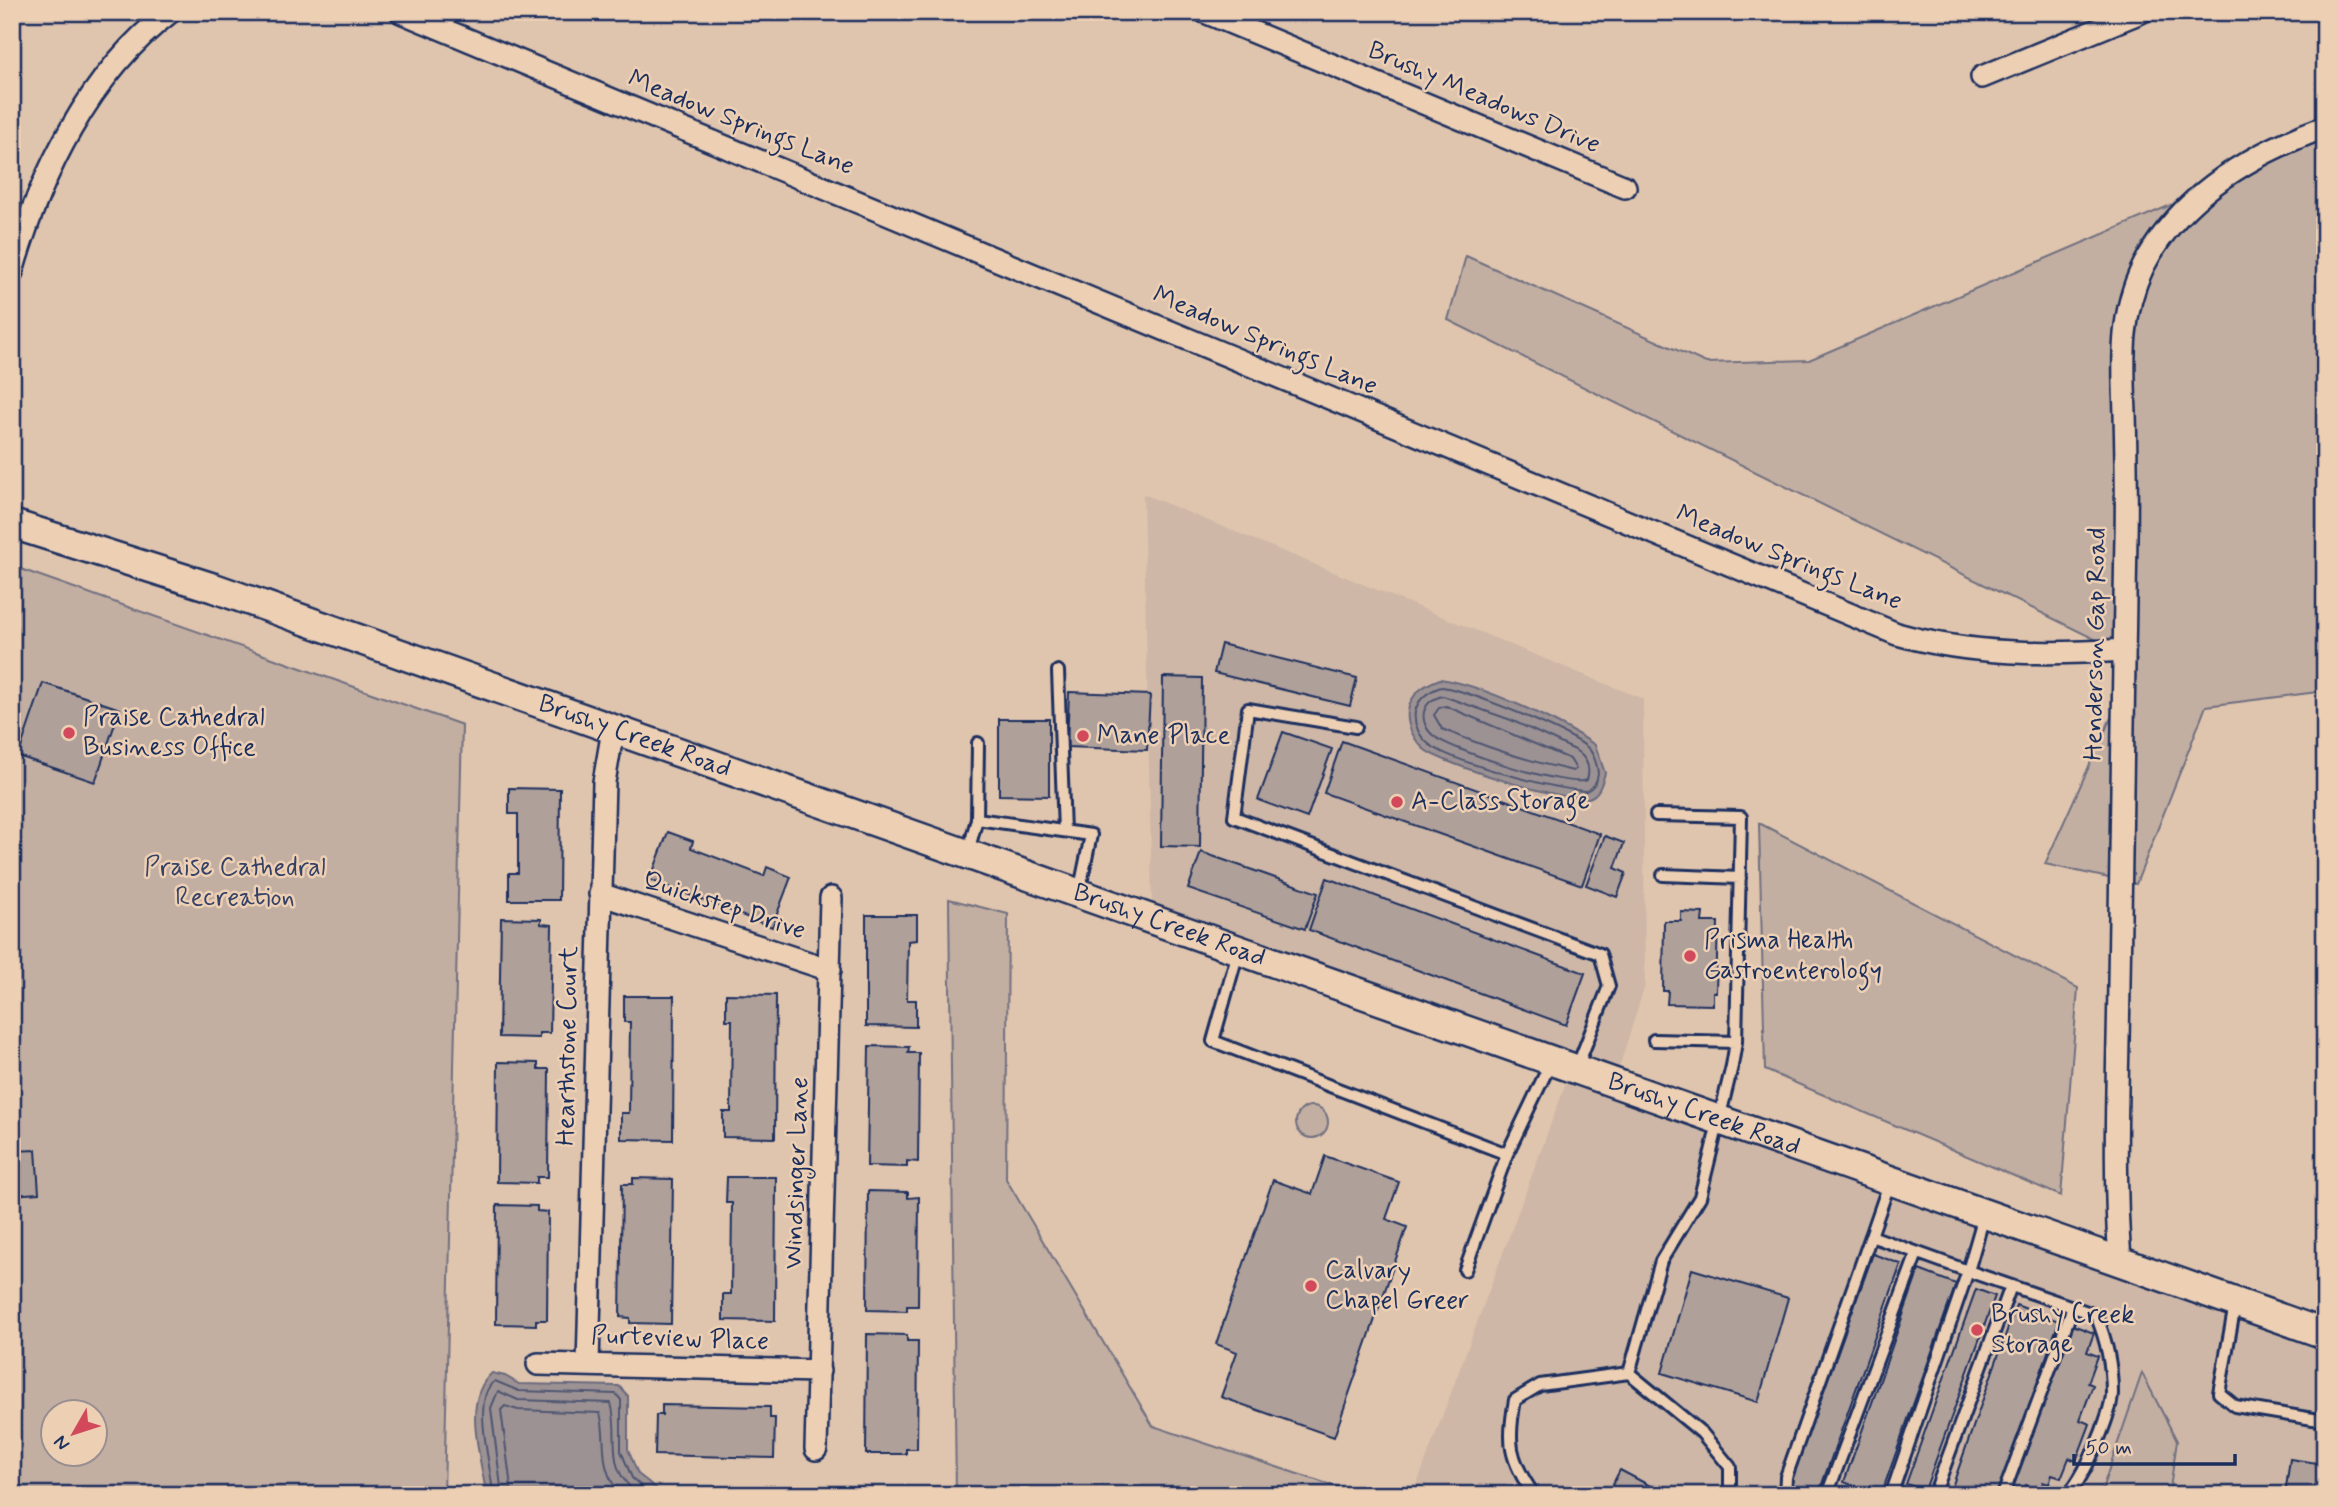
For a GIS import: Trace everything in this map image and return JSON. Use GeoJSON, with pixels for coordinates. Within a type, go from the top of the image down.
{"type":"FeatureCollection","features":[{"type":"Feature","properties":{"kind":"main road","name":"Brushy Creek Road"},"geometry":{"type":"LineString","coordinates":[[12,524],[214,587],[967,856],[2325,1334]]}},
{"type":"Feature","properties":{"kind":"street"},"geometry":{"type":"LineString","coordinates":[[12,272],[36,201],[66,140],[117,64],[170,12]]}},
{"type":"Feature","properties":{"kind":"street","name":"Meadow Springs Lane"},"geometry":{"type":"LineString","coordinates":[[401,12],[1897,634],[1936,645],[1974,650],[2123,650]]}},
{"type":"Feature","properties":{"kind":"street","name":"Brushy Meadows Drive"},"geometry":{"type":"LineString","coordinates":[[1205,12],[1625,187]]}},
{"type":"Feature","properties":{"kind":"street"},"geometry":{"type":"LineString","coordinates":[[1982,77],[2141,12]]}},
{"type":"Feature","properties":{"kind":"street","name":"Henderson Gap Road"},"geometry":{"type":"LineString","coordinates":[[2120,1260],[2117,1094],[2126,532],[2124,342],[2134,290],[2155,246],[2197,199],[2218,181],[2258,156],[2325,127]]}},
{"type":"Feature","properties":{"kind":"street","name":"Hearthstone Court"},"geometry":{"type":"LineString","coordinates":[[589,1365],[604,782],[613,730]]}},
{"type":"Feature","properties":{"kind":"street","name":"Quickstep Drive"},"geometry":{"type":"LineString","coordinates":[[600,894],[830,970]]}},
{"type":"Feature","properties":{"kind":"street","name":"Windsinger Lane"},"geometry":{"type":"LineString","coordinates":[[816,1449],[831,898]]}},
{"type":"Feature","properties":{"kind":"street","name":"Purteview Place"},"geometry":{"type":"LineString","coordinates":[[538,1364],[820,1371]]}},
{"type":"Feature","properties":{"kind":"lane"},"geometry":{"type":"LineString","coordinates":[[1058,671],[1064,831]]}},
{"type":"Feature","properties":{"kind":"lane"},"geometry":{"type":"LineString","coordinates":[[1356,727],[1248,709],[1234,817],[1600,954],[1609,986],[1563,1066],[1507,1154],[1465,1270]]}},
{"type":"Feature","properties":{"kind":"lane"},"geometry":{"type":"LineString","coordinates":[[967,856],[977,818],[978,743]]}},
{"type":"Feature","properties":{"kind":"lane"},"geometry":{"type":"LineString","coordinates":[[1629,1373],[1661,1261],[1700,1197],[1736,1042],[1741,817],[1656,815]]}},
{"type":"Feature","properties":{"kind":"lane"},"geometry":{"type":"LineString","coordinates":[[977,818],[1091,835],[1079,895]]}},
{"type":"Feature","properties":{"kind":"lane"},"geometry":{"type":"LineString","coordinates":[[1663,875],[1740,878]]}},
{"type":"Feature","properties":{"kind":"lane"},"geometry":{"type":"LineString","coordinates":[[1238,951],[1213,1041],[1507,1154]]}},
{"type":"Feature","properties":{"kind":"lane"},"geometry":{"type":"LineString","coordinates":[[1654,1040],[1736,1042]]}},
{"type":"Feature","properties":{"kind":"lane"},"geometry":{"type":"LineString","coordinates":[[1785,1495],[1786,1477],[1890,1180]]}},
{"type":"Feature","properties":{"kind":"lane"},"geometry":{"type":"LineString","coordinates":[[1891,1495],[1968,1271],[1985,1213]]}},
{"type":"Feature","properties":{"kind":"lane"},"geometry":{"type":"LineString","coordinates":[[1871,1236],[2096,1315],[2108,1345],[2112,1397],[2085,1472],[2066,1495]]}},
{"type":"Feature","properties":{"kind":"lane"},"geometry":{"type":"LineString","coordinates":[[1827,1495],[1917,1252]]}},
{"type":"Feature","properties":{"kind":"lane"},"geometry":{"type":"LineString","coordinates":[[1934,1495],[2011,1286]]}},
{"type":"Feature","properties":{"kind":"lane"},"geometry":{"type":"LineString","coordinates":[[2236,1302],[2219,1393],[2235,1406],[2325,1420]]}},
{"type":"Feature","properties":{"kind":"lane"},"geometry":{"type":"LineString","coordinates":[[2003,1495],[2073,1307]]}},
{"type":"Feature","properties":{"kind":"lane"},"geometry":{"type":"LineString","coordinates":[[1534,1495],[1519,1473],[1508,1435],[1516,1400],[1540,1385],[1629,1373],[1702,1433],[1723,1458],[1730,1467],[1730,1495]]}},
{"type":"Feature","properties":{"kind":"shaded area","name":"A-Class Storage"},"geometry":{"type":"Polygon","coordinates":[[[1143,494],[1643,699],[1645,985],[1619,1068],[1152,906],[1143,494]]]}},
{"type":"Feature","properties":{"kind":"shaded area"},"geometry":{"type":"Polygon","coordinates":[[[1566,1083],[1869,1187],[2325,1350],[2325,1495],[2169,1495],[2177,1441],[2141,1374],[2100,1495],[1413,1495],[1566,1083]]]}},
{"type":"Feature","properties":{"kind":"green space"},"geometry":{"type":"Polygon","coordinates":[[[2325,139],[2325,691],[2206,706],[2136,884],[2045,864],[2137,660],[1448,320],[1466,256],[1706,363],[1809,360],[2325,139]]]}},
{"type":"Feature","properties":{"kind":"green space","name":"Praise Cathedral Recreation"},"geometry":{"type":"Polygon","coordinates":[[[12,566],[462,725],[444,1495],[12,1495],[12,566]]]}},
{"type":"Feature","properties":{"kind":"green space"},"geometry":{"type":"Polygon","coordinates":[[[1759,823],[2078,988],[2061,1196],[1765,1070],[1759,823]]]}},
{"type":"Feature","properties":{"kind":"green space"},"geometry":{"type":"Polygon","coordinates":[[[949,899],[1008,914],[1006,1179],[1153,1426],[1361,1495],[956,1495],[949,899]]]}},
{"type":"Feature","properties":{"kind":"green space"},"geometry":{"type":"Polygon","coordinates":[[[1312,1106],[1323,1111],[1328,1122],[1323,1133],[1312,1138],[1301,1133],[1296,1122],[1301,1111],[1312,1106]]]}},
{"type":"Feature","properties":{"kind":"green space"},"geometry":{"type":"Polygon","coordinates":[[[2142,1373],[2177,1441],[2169,1495],[2100,1495],[2142,1373]]]}},
{"type":"Feature","properties":{"kind":"water"},"geometry":{"type":"Polygon","coordinates":[[[1440,679],[1476,688],[1520,705],[1595,745],[1605,773],[1597,792],[1592,797],[1575,798],[1530,788],[1454,764],[1424,749],[1412,732],[1408,711],[1419,690],[1440,679]]]}},
{"type":"Feature","properties":{"kind":"water"},"geometry":{"type":"Polygon","coordinates":[[[492,1373],[505,1376],[519,1384],[619,1386],[628,1396],[628,1449],[638,1474],[656,1488],[658,1495],[486,1493],[475,1413],[477,1398],[492,1373]]]}},
{"type":"Feature","properties":{"kind":"building"},"geometry":{"type":"Polygon","coordinates":[[[1221,644],[1357,678],[1350,706],[1214,673],[1221,644]]]}},
{"type":"Feature","properties":{"kind":"building"},"geometry":{"type":"Polygon","coordinates":[[[1163,677],[1202,678],[1200,847],[1161,846],[1163,677]]]}},
{"type":"Feature","properties":{"kind":"building","name":"Praise Cathedral Business Office"},"geometry":{"type":"Polygon","coordinates":[[[43,683],[120,709],[95,782],[18,756],[43,683]]]}},
{"type":"Feature","properties":{"kind":"building"},"geometry":{"type":"Polygon","coordinates":[[[1069,692],[1150,695],[1147,750],[1067,747],[1069,692]]]}},
{"type":"Feature","properties":{"kind":"building"},"geometry":{"type":"Polygon","coordinates":[[[999,719],[1049,719],[1049,796],[999,795],[999,719]]]}},
{"type":"Feature","properties":{"kind":"building"},"geometry":{"type":"Polygon","coordinates":[[[1283,732],[1332,749],[1307,818],[1258,800],[1283,732]]]}},
{"type":"Feature","properties":{"kind":"building"},"geometry":{"type":"Polygon","coordinates":[[[1342,741],[1600,834],[1582,885],[1324,793],[1342,741]]]}},
{"type":"Feature","properties":{"kind":"building"},"geometry":{"type":"Polygon","coordinates":[[[509,788],[560,789],[559,900],[509,900],[509,873],[518,873],[518,814],[509,814],[509,788]]]}},
{"type":"Feature","properties":{"kind":"building"},"geometry":{"type":"Polygon","coordinates":[[[668,832],[693,841],[691,848],[764,876],[767,867],[791,877],[772,927],[650,880],[668,832]]]}},
{"type":"Feature","properties":{"kind":"building"},"geometry":{"type":"Polygon","coordinates":[[[1605,836],[1624,843],[1615,868],[1626,873],[1617,897],[1586,885],[1605,836]]]}},
{"type":"Feature","properties":{"kind":"building"},"geometry":{"type":"Polygon","coordinates":[[[1201,852],[1318,893],[1305,929],[1188,889],[1201,852]]]}},
{"type":"Feature","properties":{"kind":"building"},"geometry":{"type":"Polygon","coordinates":[[[1327,878],[1585,973],[1566,1025],[1309,930],[1327,878]]]}},
{"type":"Feature","properties":{"kind":"building","name":"Prisma Health Gastroenterology"},"geometry":{"type":"Polygon","coordinates":[[[1681,912],[1703,913],[1702,922],[1718,922],[1716,992],[1713,992],[1713,1005],[1667,1004],[1668,991],[1663,991],[1664,921],[1681,921],[1681,912]]]}},
{"type":"Feature","properties":{"kind":"building"},"geometry":{"type":"Polygon","coordinates":[[[866,915],[917,915],[917,940],[908,941],[907,1000],[916,1000],[916,1027],[866,1026],[866,915]]]}},
{"type":"Feature","properties":{"kind":"building"},"geometry":{"type":"Polygon","coordinates":[[[501,918],[541,919],[541,924],[552,925],[550,1033],[539,1033],[539,1038],[499,1037],[501,918]]]}},
{"type":"Feature","properties":{"kind":"building"},"geometry":{"type":"Polygon","coordinates":[[[726,994],[776,995],[775,1138],[723,1137],[723,1112],[731,1112],[732,1020],[726,1020],[726,994]]]}},
{"type":"Feature","properties":{"kind":"building"},"geometry":{"type":"Polygon","coordinates":[[[624,996],[674,996],[673,1140],[621,1139],[621,1113],[629,1113],[630,1022],[624,1022],[624,996]]]}},
{"type":"Feature","properties":{"kind":"building"},"geometry":{"type":"Polygon","coordinates":[[[869,1046],[909,1047],[908,1053],[919,1053],[918,1162],[907,1161],[907,1167],[867,1166],[869,1046]]]}},
{"type":"Feature","properties":{"kind":"building"},"geometry":{"type":"Polygon","coordinates":[[[498,1062],[538,1063],[538,1069],[549,1069],[548,1177],[537,1177],[537,1183],[497,1182],[498,1062]]]}},
{"type":"Feature","properties":{"kind":"building"},"geometry":{"type":"Polygon","coordinates":[[[36,1150],[39,1193],[12,1195],[12,1151],[36,1150]]]}},
{"type":"Feature","properties":{"kind":"building","name":"Calvary Chapel Greer"},"geometry":{"type":"Polygon","coordinates":[[[1325,1156],[1399,1182],[1386,1219],[1407,1227],[1334,1437],[1221,1397],[1237,1352],[1216,1344],[1273,1180],[1312,1194],[1325,1156]]]}},
{"type":"Feature","properties":{"kind":"building"},"geometry":{"type":"Polygon","coordinates":[[[727,1177],[776,1177],[775,1321],[723,1320],[723,1294],[731,1294],[732,1203],[726,1203],[727,1177]]]}},
{"type":"Feature","properties":{"kind":"building"},"geometry":{"type":"Polygon","coordinates":[[[633,1178],[673,1179],[671,1324],[630,1323],[630,1318],[620,1317],[622,1184],[633,1184],[633,1178]]]}},
{"type":"Feature","properties":{"kind":"building"},"geometry":{"type":"Polygon","coordinates":[[[868,1191],[908,1192],[908,1198],[919,1197],[918,1306],[907,1306],[907,1311],[867,1310],[868,1191]]]}},
{"type":"Feature","properties":{"kind":"building"},"geometry":{"type":"Polygon","coordinates":[[[497,1205],[537,1206],[537,1211],[548,1212],[547,1320],[536,1320],[536,1325],[496,1324],[497,1205]]]}},
{"type":"Feature","properties":{"kind":"building"},"geometry":{"type":"Polygon","coordinates":[[[1873,1254],[1901,1264],[1818,1495],[1790,1484],[1873,1254]]]}},
{"type":"Feature","properties":{"kind":"building"},"geometry":{"type":"Polygon","coordinates":[[[1692,1269],[1788,1298],[1758,1402],[1662,1373],[1692,1269]]]}},
{"type":"Feature","properties":{"kind":"building"},"geometry":{"type":"Polygon","coordinates":[[[1919,1270],[1956,1284],[1881,1495],[1878,1495],[1844,1482],[1919,1270]]]}},
{"type":"Feature","properties":{"kind":"building"},"geometry":{"type":"Polygon","coordinates":[[[1976,1289],[1995,1296],[1925,1490],[1906,1484],[1976,1289]]]}},
{"type":"Feature","properties":{"kind":"building"},"geometry":{"type":"Polygon","coordinates":[[[2016,1305],[2059,1321],[1998,1495],[1964,1495],[1951,1490],[2016,1305]]]}},
{"type":"Feature","properties":{"kind":"building"},"geometry":{"type":"Polygon","coordinates":[[[2070,1324],[2094,1333],[2087,1352],[2098,1356],[2088,1383],[2093,1385],[2080,1420],[2090,1424],[2076,1461],[2069,1458],[2061,1478],[2052,1475],[2049,1484],[2043,1482],[2040,1491],[2026,1485],[2023,1493],[2010,1488],[2070,1324]]]}},
{"type":"Feature","properties":{"kind":"building"},"geometry":{"type":"Polygon","coordinates":[[[867,1334],[907,1335],[907,1341],[918,1341],[917,1449],[906,1449],[906,1454],[866,1454],[867,1334]]]}},
{"type":"Feature","properties":{"kind":"building"},"geometry":{"type":"Polygon","coordinates":[[[662,1405],[770,1407],[770,1418],[775,1418],[774,1458],[655,1455],[656,1415],[662,1415],[662,1405]]]}},
{"type":"Feature","properties":{"kind":"building"},"geometry":{"type":"Polygon","coordinates":[[[2290,1459],[2325,1464],[2325,1495],[2285,1495],[2290,1459]]]}},
{"type":"Feature","properties":{"kind":"building"},"geometry":{"type":"Polygon","coordinates":[[[1620,1470],[1656,1489],[1653,1495],[1607,1495],[1620,1470]]]}},
{"type":"Feature","properties":{"kind":"place","name":"Praise Cathedral Business Office"},"geometry":{"type":"Point","coordinates":[69,733]}},
{"type":"Feature","properties":{"kind":"place","name":"Mane Place"},"geometry":{"type":"Point","coordinates":[1083,736]}},
{"type":"Feature","properties":{"kind":"place","name":"A-Class Storage"},"geometry":{"type":"Point","coordinates":[1397,802]}},
{"type":"Feature","properties":{"kind":"place","name":"Prisma Health Gastroenterology"},"geometry":{"type":"Point","coordinates":[1690,956]}},
{"type":"Feature","properties":{"kind":"place","name":"Calvary Chapel Greer"},"geometry":{"type":"Point","coordinates":[1311,1286]}},
{"type":"Feature","properties":{"kind":"place","name":"Brushy Creek Storage"},"geometry":{"type":"Point","coordinates":[1977,1330]}}]}
